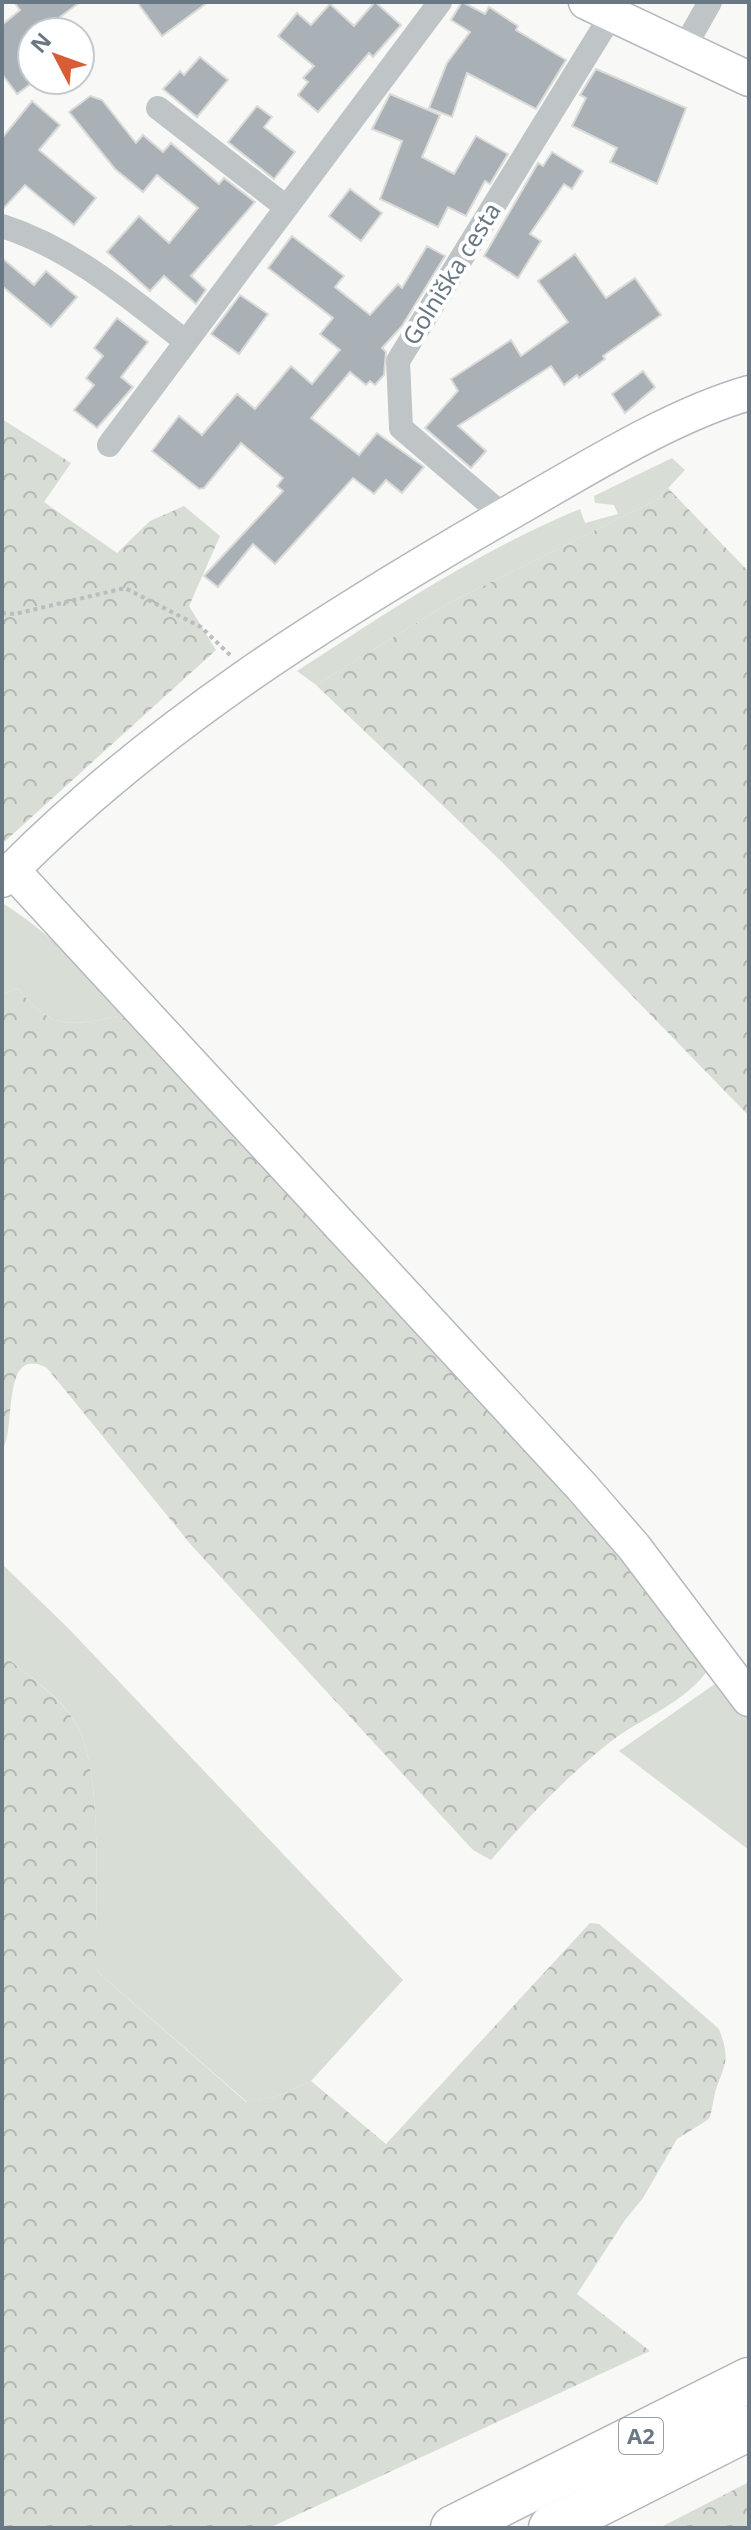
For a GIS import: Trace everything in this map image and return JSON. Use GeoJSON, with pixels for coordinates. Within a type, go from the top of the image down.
{"type":"FeatureCollection","features":[{"type":"Feature","properties":{"kind":"highway","name":"A2"},"geometry":{"type":"LineString","coordinates":[[453,2528],[749,2380]]}},
{"type":"Feature","properties":{"kind":"highway","name":"A2"},"geometry":{"type":"LineString","coordinates":[[551,2528],[749,2428]]}},
{"type":"Feature","properties":{"kind":"street"},"geometry":{"type":"LineString","coordinates":[[109,445],[440,2]]}},
{"type":"Feature","properties":{"kind":"street"},"geometry":{"type":"LineString","coordinates":[[684,48],[710,2]]}},
{"type":"Feature","properties":{"kind":"street","name":"Golniška cesta"},"geometry":{"type":"LineString","coordinates":[[504,516],[401,428],[398,361],[599,8],[749,79]]}},
{"type":"Feature","properties":{"kind":"street"},"geometry":{"type":"LineString","coordinates":[[158,108],[286,207]]}},
{"type":"Feature","properties":{"kind":"street"},"geometry":{"type":"LineString","coordinates":[[2,226],[41,239],[92,268],[185,341]]}},
{"type":"Feature","properties":{"kind":"street"},"geometry":{"type":"LineString","coordinates":[[749,393],[716,402],[504,516],[380,588],[250,672],[90,796],[7,875],[582,1487],[634,1547],[749,1699]]}},
{"type":"Feature","properties":{"kind":"path"},"geometry":{"type":"LineString","coordinates":[[2,613],[15,614],[125,588],[201,627],[250,672]]}},
{"type":"Feature","properties":{"kind":"green space"},"geometry":{"type":"Polygon","coordinates":[[[2,419],[71,463],[44,502],[117,553],[150,521],[184,506],[220,536],[189,606],[216,650],[2,844],[2,419]]]}},
{"type":"Feature","properties":{"kind":"green space"},"geometry":{"type":"Polygon","coordinates":[[[672,458],[685,470],[658,499],[449,603],[316,685],[297,671],[435,583],[506,543],[580,509],[585,523],[618,514],[614,505],[595,503],[594,496],[672,458]]]}},
{"type":"Feature","properties":{"kind":"green space"},"geometry":{"type":"Polygon","coordinates":[[[668,488],[749,572],[749,1116],[502,862],[316,685],[449,603],[658,499],[668,488]]]}},
{"type":"Feature","properties":{"kind":"green space"},"geometry":{"type":"Polygon","coordinates":[[[2,903],[52,940],[124,1015],[77,1023],[65,1022],[42,1013],[18,988],[2,994],[2,903]]]}},
{"type":"Feature","properties":{"kind":"green space"},"geometry":{"type":"Polygon","coordinates":[[[18,988],[42,1013],[53,1019],[77,1023],[124,1015],[367,1267],[714,1660],[706,1673],[683,1695],[614,1739],[581,1766],[491,1860],[473,1850],[192,1546],[47,1368],[32,1363],[22,1367],[16,1377],[2,1451],[2,994],[18,988]]]}},
{"type":"Feature","properties":{"kind":"green space"},"geometry":{"type":"Polygon","coordinates":[[[2,1564],[68,1628],[403,1980],[311,2081],[275,2097],[247,2102],[99,1973],[96,1961],[95,1806],[86,1747],[77,1725],[62,1704],[2,1653],[2,1564]]]}},
{"type":"Feature","properties":{"kind":"green space"},"geometry":{"type":"Polygon","coordinates":[[[2,1653],[70,1714],[86,1747],[95,1806],[96,1961],[99,1973],[246,2102],[275,2097],[311,2081],[386,2144],[590,1923],[599,1924],[719,2029],[726,2058],[709,2119],[677,2139],[643,2198],[577,2294],[650,2351],[269,2528],[2,2528],[2,1653]]]}},
{"type":"Feature","properties":{"kind":"green space"},"geometry":{"type":"Polygon","coordinates":[[[719,1681],[749,1712],[749,1850],[619,1751],[719,1681]]]}},
{"type":"Feature","properties":{"kind":"green space"},"geometry":{"type":"Polygon","coordinates":[[[749,2482],[749,2528],[659,2528],[749,2482]]]}},
{"type":"Feature","properties":{"kind":"building"},"geometry":{"type":"Polygon","coordinates":[[[14,2],[80,2],[61,16],[16,16],[16,93],[2,74],[2,25],[20,10],[14,2]]]}},
{"type":"Feature","properties":{"kind":"building"},"geometry":{"type":"Polygon","coordinates":[[[137,2],[208,2],[162,36],[137,2]]]}},
{"type":"Feature","properties":{"kind":"building"},"geometry":{"type":"Polygon","coordinates":[[[375,2],[401,25],[373,57],[369,53],[318,112],[298,95],[308,82],[303,78],[314,66],[278,36],[297,13],[311,25],[330,4],[354,26],[375,2]]]}},
{"type":"Feature","properties":{"kind":"building"},"geometry":{"type":"Polygon","coordinates":[[[462,2],[485,14],[489,7],[518,26],[516,30],[566,60],[536,109],[467,73],[452,117],[429,108],[447,63],[470,32],[451,20],[462,2]]]}},
{"type":"Feature","properties":{"kind":"building"},"geometry":{"type":"Polygon","coordinates":[[[200,57],[228,80],[197,117],[163,89],[180,71],[184,75],[200,57]]]}},
{"type":"Feature","properties":{"kind":"building"},"geometry":{"type":"Polygon","coordinates":[[[596,69],[686,108],[657,184],[610,162],[617,148],[572,126],[586,98],[580,95],[596,69]]]}},
{"type":"Feature","properties":{"kind":"building"},"geometry":{"type":"Polygon","coordinates":[[[390,94],[440,115],[422,157],[454,174],[476,136],[508,154],[490,184],[485,181],[466,216],[448,207],[438,227],[380,199],[402,141],[372,129],[390,94]]]}},
{"type":"Feature","properties":{"kind":"building"},"geometry":{"type":"Polygon","coordinates":[[[90,96],[102,100],[136,143],[143,135],[163,152],[171,143],[219,184],[224,178],[255,202],[191,276],[206,290],[196,304],[164,276],[150,291],[107,252],[139,216],[169,243],[198,208],[157,175],[143,192],[115,169],[69,112],[90,96]]]}},
{"type":"Feature","properties":{"kind":"building"},"geometry":{"type":"Polygon","coordinates":[[[32,101],[60,125],[39,150],[96,198],[74,225],[25,185],[2,210],[2,138],[32,101]]]}},
{"type":"Feature","properties":{"kind":"building"},"geometry":{"type":"Polygon","coordinates":[[[257,106],[272,117],[264,127],[295,152],[274,179],[228,142],[257,106]]]}},
{"type":"Feature","properties":{"kind":"building"},"geometry":{"type":"Polygon","coordinates":[[[552,152],[583,171],[572,189],[564,184],[530,234],[541,241],[518,278],[484,256],[538,163],[543,166],[552,152]]]}},
{"type":"Feature","properties":{"kind":"building"},"geometry":{"type":"Polygon","coordinates":[[[350,189],[382,213],[361,241],[329,216],[350,189]]]}},
{"type":"Feature","properties":{"kind":"building"},"geometry":{"type":"Polygon","coordinates":[[[292,236],[344,276],[335,287],[370,315],[398,284],[402,288],[427,246],[445,256],[402,326],[382,348],[386,352],[384,375],[375,385],[370,381],[366,385],[350,372],[311,418],[359,455],[377,433],[424,467],[402,493],[386,480],[374,494],[353,478],[275,564],[253,544],[218,587],[204,576],[283,491],[277,486],[283,478],[241,443],[204,488],[199,489],[152,451],[179,416],[202,435],[237,394],[255,409],[291,366],[312,384],[340,350],[320,334],[333,318],[268,268],[292,236]]]}},
{"type":"Feature","properties":{"kind":"building"},"geometry":{"type":"Polygon","coordinates":[[[575,254],[606,298],[635,278],[661,315],[603,356],[605,359],[579,378],[577,375],[564,385],[551,366],[458,426],[486,451],[471,468],[425,428],[458,391],[451,379],[511,340],[521,356],[568,322],[538,281],[575,254]]]}},
{"type":"Feature","properties":{"kind":"building"},"geometry":{"type":"Polygon","coordinates":[[[2,258],[34,285],[46,271],[77,297],[51,327],[2,286],[2,258]]]}},
{"type":"Feature","properties":{"kind":"building"},"geometry":{"type":"Polygon","coordinates":[[[240,295],[268,314],[239,354],[211,334],[240,295]]]}},
{"type":"Feature","properties":{"kind":"building"},"geometry":{"type":"Polygon","coordinates":[[[117,318],[148,342],[121,377],[133,387],[97,428],[74,410],[94,385],[86,378],[103,356],[94,348],[117,318]]]}},
{"type":"Feature","properties":{"kind":"building"},"geometry":{"type":"Polygon","coordinates":[[[643,371],[655,387],[625,413],[612,394],[643,371]]]}}]}
